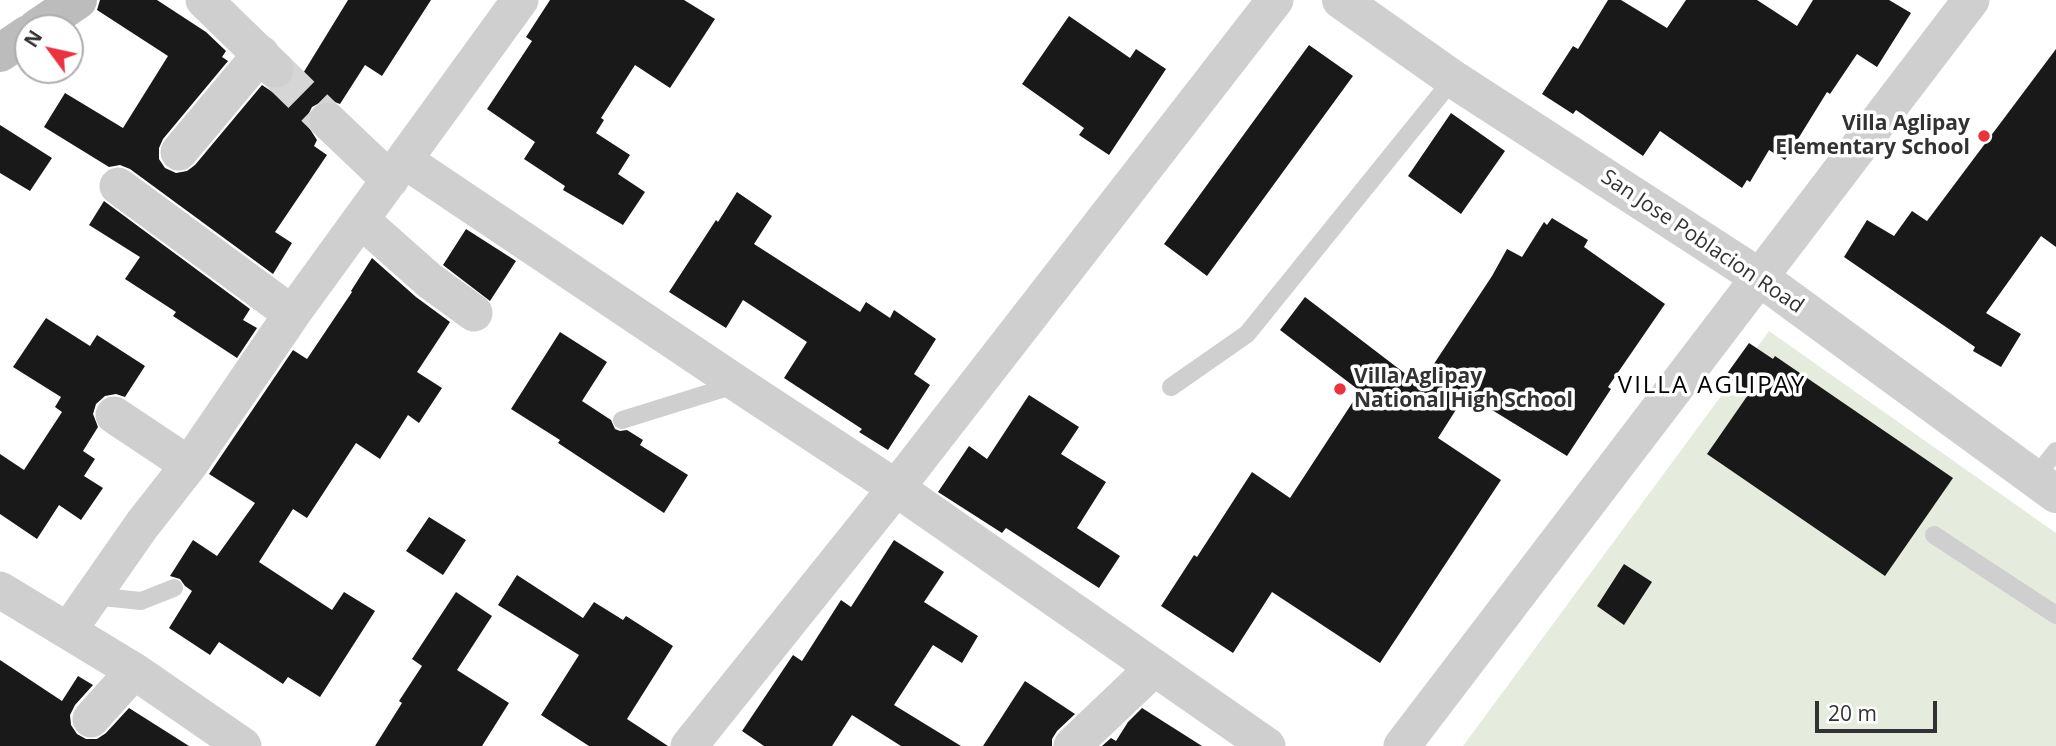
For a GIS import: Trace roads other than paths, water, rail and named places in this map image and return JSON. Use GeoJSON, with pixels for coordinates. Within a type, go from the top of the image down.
{"type":"FeatureCollection","features":[{"type":"Feature","properties":{"kind":"main road"},"geometry":{"type":"LineString","coordinates":[[58,14],[78,0]]}},
{"type":"Feature","properties":{"kind":"street"},"geometry":{"type":"LineString","coordinates":[[179,152],[268,61],[204,0]]}},
{"type":"Feature","properties":{"kind":"street"},"geometry":{"type":"LineString","coordinates":[[68,631],[142,525],[189,465],[292,314],[520,0]]}},
{"type":"Feature","properties":{"kind":"street"},"geometry":{"type":"LineString","coordinates":[[689,746],[896,488],[1275,0]]}},
{"type":"Feature","properties":{"kind":"street","name":"San Jose Poblacion Road"},"geometry":{"type":"LineString","coordinates":[[1341,0],[1453,79],[1759,277],[2049,475]]}},
{"type":"Feature","properties":{"kind":"street"},"geometry":{"type":"LineString","coordinates":[[1402,746],[1971,0]]}},
{"type":"Feature","properties":{"kind":"street"},"geometry":{"type":"LineString","coordinates":[[327,121],[397,170],[738,384],[896,488],[1267,746]]}},
{"type":"Feature","properties":{"kind":"street"},"geometry":{"type":"LineString","coordinates":[[118,186],[292,314]]}},
{"type":"Feature","properties":{"kind":"street"},"geometry":{"type":"LineString","coordinates":[[361,220],[430,281],[474,313]]}},
{"type":"Feature","properties":{"kind":"street"},"geometry":{"type":"LineString","coordinates":[[114,415],[189,465]]}},
{"type":"Feature","properties":{"kind":"street"},"geometry":{"type":"LineString","coordinates":[[0,590],[134,671],[243,746]]}},
{"type":"Feature","properties":{"kind":"street"},"geometry":{"type":"LineString","coordinates":[[1072,746],[1154,668]]}},
{"type":"Feature","properties":{"kind":"street"},"geometry":{"type":"LineString","coordinates":[[92,719],[134,671]]}},
{"type":"Feature","properties":{"kind":"lane"},"geometry":{"type":"LineString","coordinates":[[1171,387],[1247,334],[1453,79]]}},
{"type":"Feature","properties":{"kind":"lane"},"geometry":{"type":"LineString","coordinates":[[622,420],[738,384]]}},
{"type":"Feature","properties":{"kind":"lane"},"geometry":{"type":"LineString","coordinates":[[1934,535],[2056,615]]}},
{"type":"Feature","properties":{"kind":"lane"},"geometry":{"type":"LineString","coordinates":[[93,596],[141,601],[174,587]]}},
{"type":"Feature","properties":{"kind":"tunnel"},"geometry":{"type":"LineString","coordinates":[[275,69],[328,121]]}},
{"type":"Feature","properties":{"kind":"place","name":"Villa Aglipay Elementary School"},"geometry":{"type":"Point","coordinates":[1984,136]}},
{"type":"Feature","properties":{"kind":"place","name":"Villa Aglipay National High School"},"geometry":{"type":"Point","coordinates":[1340,389]}},
{"type":"Feature","properties":{"kind":"district","name":"VILLA AGLIPAY"},"geometry":{"type":"Point","coordinates":[1712,386]}}]}
